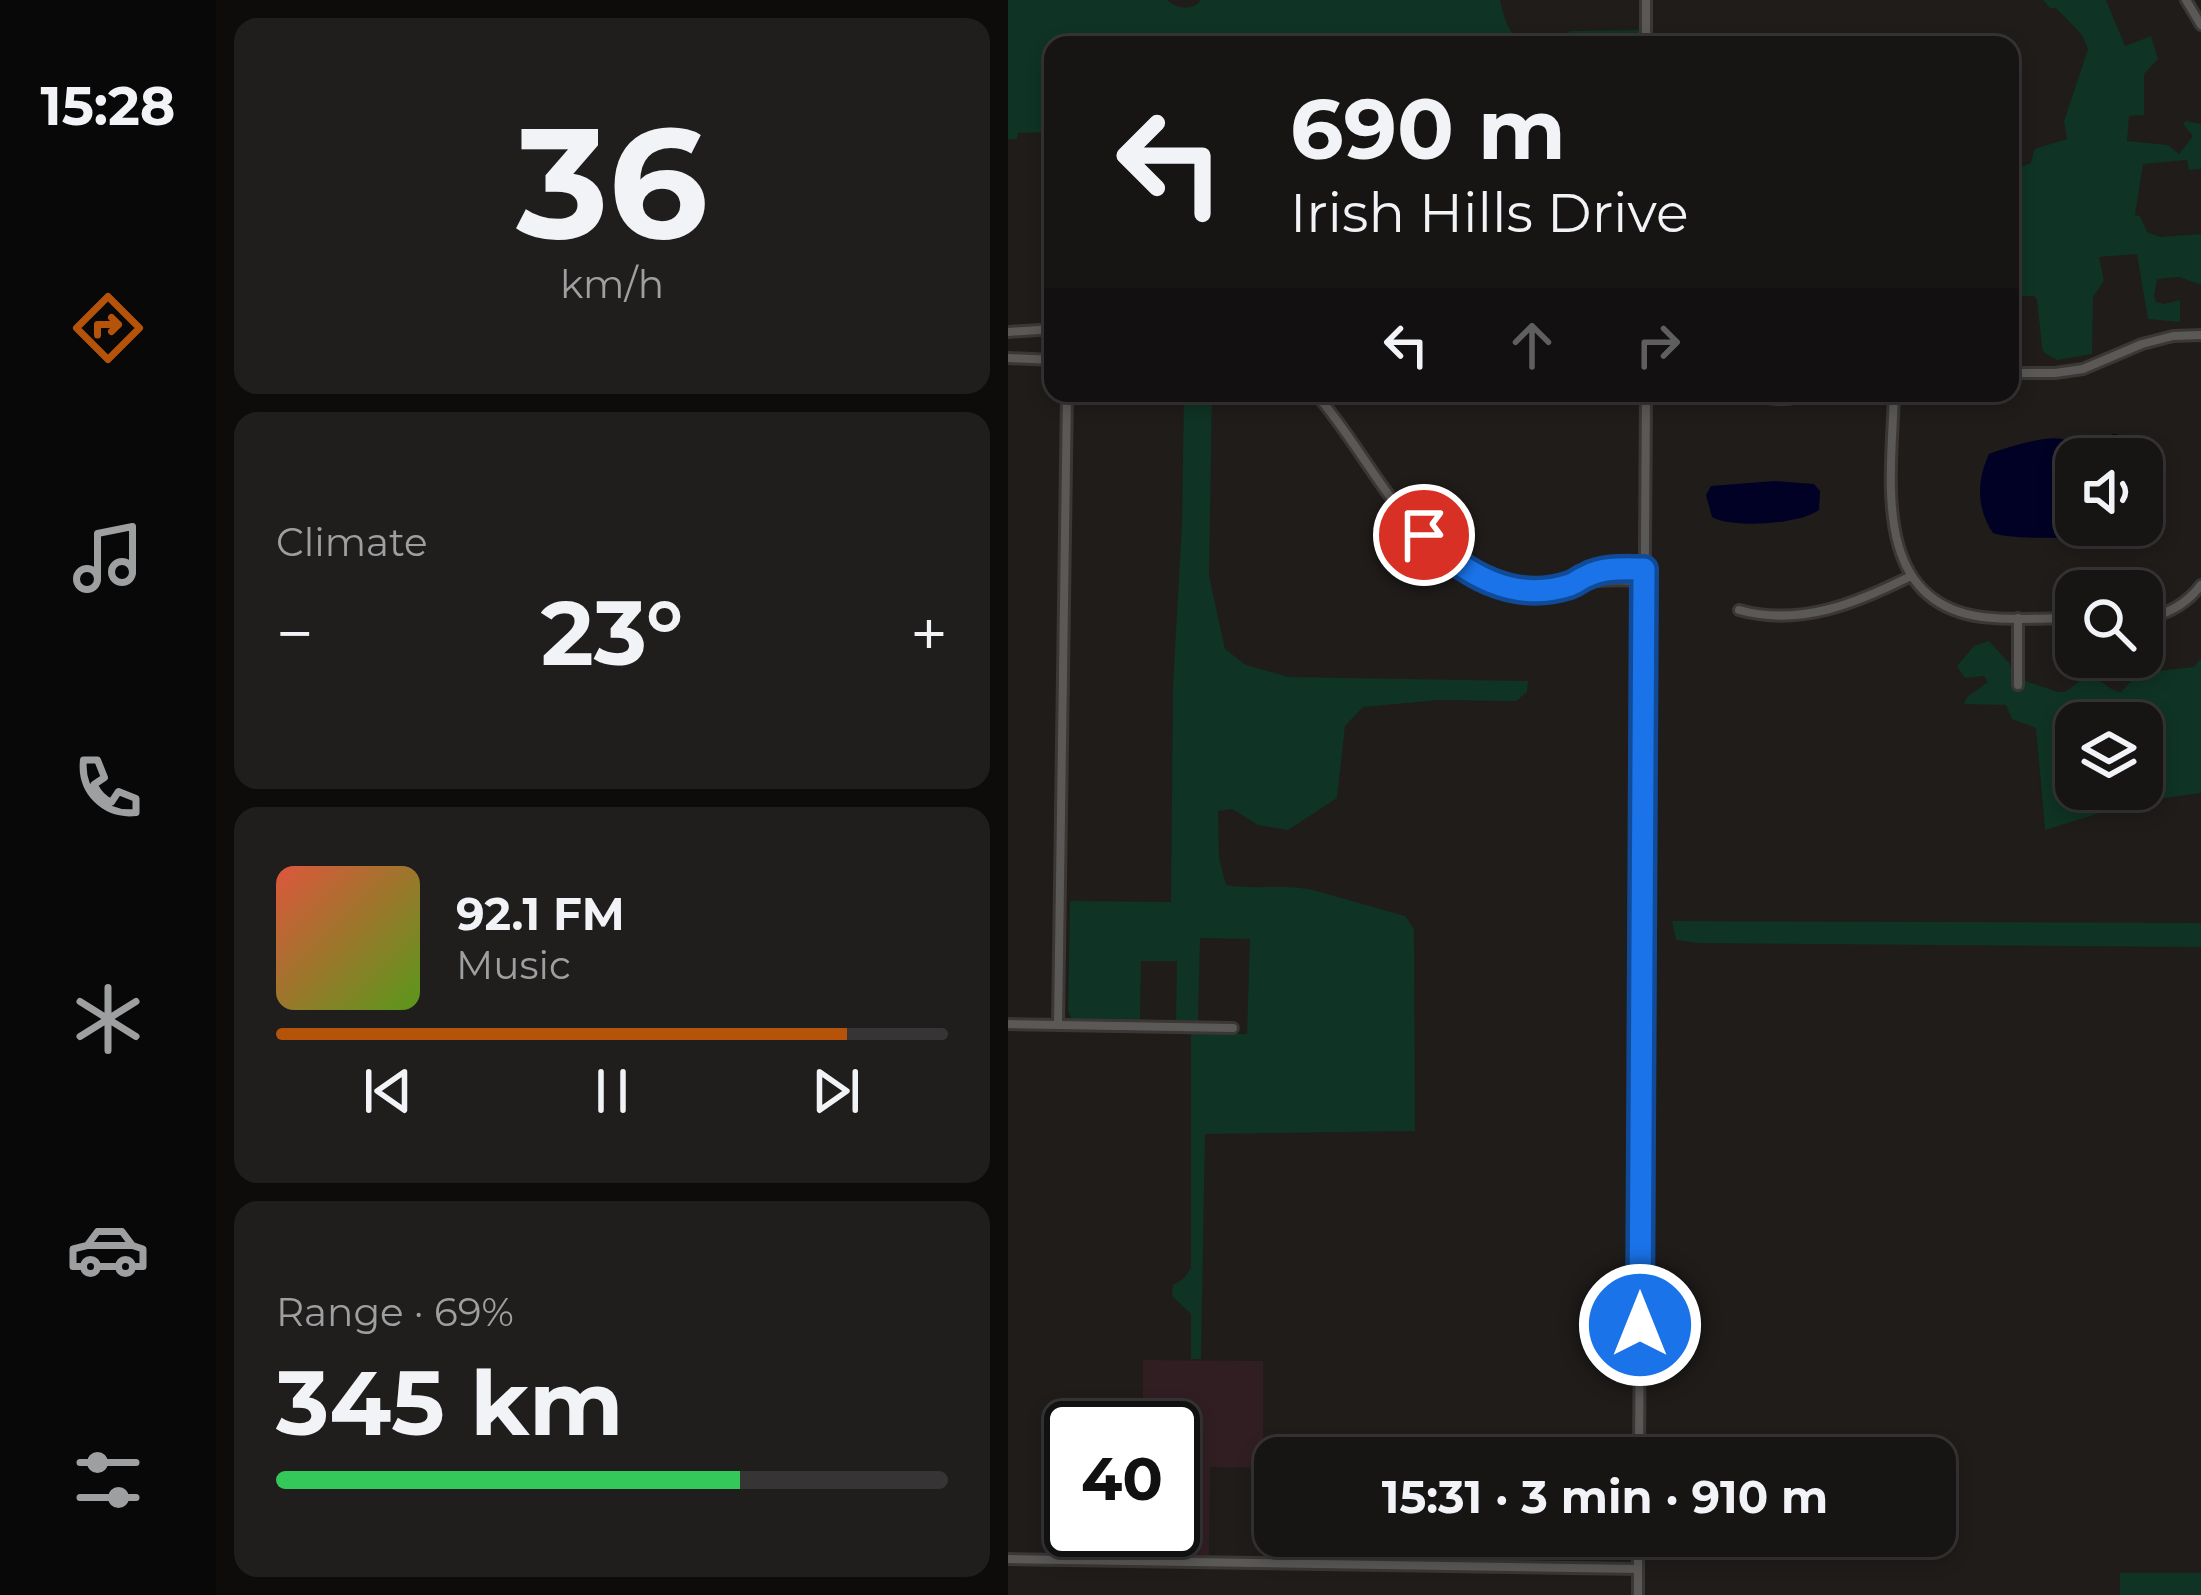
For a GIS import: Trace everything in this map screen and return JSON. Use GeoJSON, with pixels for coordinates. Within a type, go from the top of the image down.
{"type":"FeatureCollection","features":[{"type":"Feature","properties":{"kind":"street"},"geometry":{"type":"LineString","coordinates":[[1646,0],[1646,36]]}},
{"type":"Feature","properties":{"kind":"street"},"geometry":{"type":"LineString","coordinates":[[2186,0],[2201,25]]}},
{"type":"Feature","properties":{"kind":"street"},"geometry":{"type":"LineString","coordinates":[[1008,332],[1044,330]]}},
{"type":"Feature","properties":{"kind":"street"},"geometry":{"type":"LineString","coordinates":[[2019,373],[2083,369],[2142,344],[2201,335]]}},
{"type":"Feature","properties":{"kind":"street"},"geometry":{"type":"LineString","coordinates":[[1008,358],[1044,359]]}},
{"type":"Feature","properties":{"kind":"street"},"geometry":{"type":"LineString","coordinates":[[1058,1024],[1067,402]]}},
{"type":"Feature","properties":{"kind":"street"},"geometry":{"type":"LineString","coordinates":[[1322,402],[1402,514],[1458,566],[1488,581],[1520,589],[1597,580],[1644,581]]}},
{"type":"Feature","properties":{"kind":"street"},"geometry":{"type":"LineString","coordinates":[[1639,1437],[1646,402]]}},
{"type":"Feature","properties":{"kind":"street"},"geometry":{"type":"LineString","coordinates":[[1894,402],[1893,524],[1899,554],[1911,576],[1931,597],[1960,612],[2055,618]]}},
{"type":"Feature","properties":{"kind":"street"},"geometry":{"type":"LineString","coordinates":[[1573,585],[1603,570],[1644,569]]}},
{"type":"Feature","properties":{"kind":"street"},"geometry":{"type":"LineString","coordinates":[[1739,610],[1775,616],[1828,611],[1911,576]]}},
{"type":"Feature","properties":{"kind":"street"},"geometry":{"type":"LineString","coordinates":[[2163,614],[2188,600],[2201,585]]}},
{"type":"Feature","properties":{"kind":"street"},"geometry":{"type":"LineString","coordinates":[[2018,618],[2018,685]]}},
{"type":"Feature","properties":{"kind":"street"},"geometry":{"type":"LineString","coordinates":[[1008,1024],[1233,1028]]}},
{"type":"Feature","properties":{"kind":"street"},"geometry":{"type":"LineString","coordinates":[[1638,1557],[1638,1595]]}},
{"type":"Feature","properties":{"kind":"street"},"geometry":{"type":"LineString","coordinates":[[1008,1559],[1638,1569]]}},
{"type":"Feature","properties":{"kind":"shaded area"},"geometry":{"type":"Polygon","coordinates":[[[1143,1360],[1263,1361],[1263,1437],[1254,1437],[1254,1468],[1210,1467],[1209,1555],[1200,1555],[1200,1401],[1143,1401],[1143,1360]]]}},
{"type":"Feature","properties":{"kind":"green space"},"geometry":{"type":"Polygon","coordinates":[[[1008,0],[1167,0],[1185,8],[1201,0],[1500,0],[1515,36],[1044,36],[1044,132],[1018,133],[1017,139],[1008,139],[1008,0]]]}},
{"type":"Feature","properties":{"kind":"green space"},"geometry":{"type":"Polygon","coordinates":[[[2043,0],[2106,0],[2125,46],[2151,36],[2158,59],[2144,74],[2144,115],[2129,116],[2127,141],[2168,145],[2179,154],[2193,136],[2183,124],[2201,124],[2201,169],[2189,170],[2187,160],[2143,164],[2135,215],[2147,232],[2160,237],[2201,234],[2201,285],[2179,277],[2157,279],[2156,302],[2180,300],[2180,322],[2148,319],[2137,254],[2099,257],[2104,281],[2093,297],[2092,354],[2057,360],[2042,347],[2037,299],[2019,296],[2019,168],[2031,163],[2034,150],[2067,139],[2064,121],[2088,49],[2082,35],[2056,8],[2043,0]]]}},
{"type":"Feature","properties":{"kind":"green space"},"geometry":{"type":"Polygon","coordinates":[[[1639,30],[1639,36],[1566,36],[1570,31],[1639,30]]]}},
{"type":"Feature","properties":{"kind":"green space"},"geometry":{"type":"Polygon","coordinates":[[[1184,402],[1212,402],[1209,576],[1225,649],[1246,665],[1289,677],[1528,681],[1527,692],[1516,701],[1439,700],[1363,707],[1345,726],[1337,798],[1288,830],[1258,825],[1232,809],[1218,811],[1219,858],[1226,885],[1313,890],[1405,916],[1414,929],[1415,1131],[1205,1134],[1201,1359],[1191,1359],[1191,1314],[1172,1296],[1173,1285],[1191,1268],[1191,1033],[1247,1034],[1250,939],[1200,938],[1198,1021],[1176,1020],[1177,961],[1141,961],[1140,1020],[1072,1019],[1068,1011],[1070,901],[1171,902],[1173,685],[1184,402]]]}},
{"type":"Feature","properties":{"kind":"green space"},"geometry":{"type":"Polygon","coordinates":[[[1989,641],[2010,664],[2013,677],[2058,692],[2083,678],[2096,678],[2121,692],[2134,678],[2163,678],[2163,670],[2194,667],[2201,658],[2201,793],[2163,798],[2163,702],[2055,702],[2055,810],[2109,810],[2045,830],[2036,728],[2012,719],[2006,705],[1964,704],[1988,682],[1984,676],[1965,678],[1957,666],[1974,646],[1989,641]]]}},
{"type":"Feature","properties":{"kind":"green space"},"geometry":{"type":"Polygon","coordinates":[[[1672,921],[2201,923],[2201,947],[1698,943],[1676,940],[1672,921]]]}},
{"type":"Feature","properties":{"kind":"green space"},"geometry":{"type":"Polygon","coordinates":[[[2120,1573],[2201,1573],[2201,1595],[2120,1595],[2120,1573]]]}},
{"type":"Feature","properties":{"kind":"water"},"geometry":{"type":"Polygon","coordinates":[[[2055,438],[2055,538],[1993,533],[1984,514],[1980,494],[1989,454],[2055,438]]]}},
{"type":"Feature","properties":{"kind":"water"},"geometry":{"type":"Polygon","coordinates":[[[1775,481],[1814,484],[1820,491],[1819,510],[1766,523],[1712,517],[1706,495],[1711,486],[1775,481]]]}},
{"type":"Feature","properties":{"kind":"route"},"geometry":{"type":"LineString","coordinates":[[1424,535],[1477,577],[1520,589],[1573,585],[1603,570],[1644,569],[1640,1325]]}}]}
